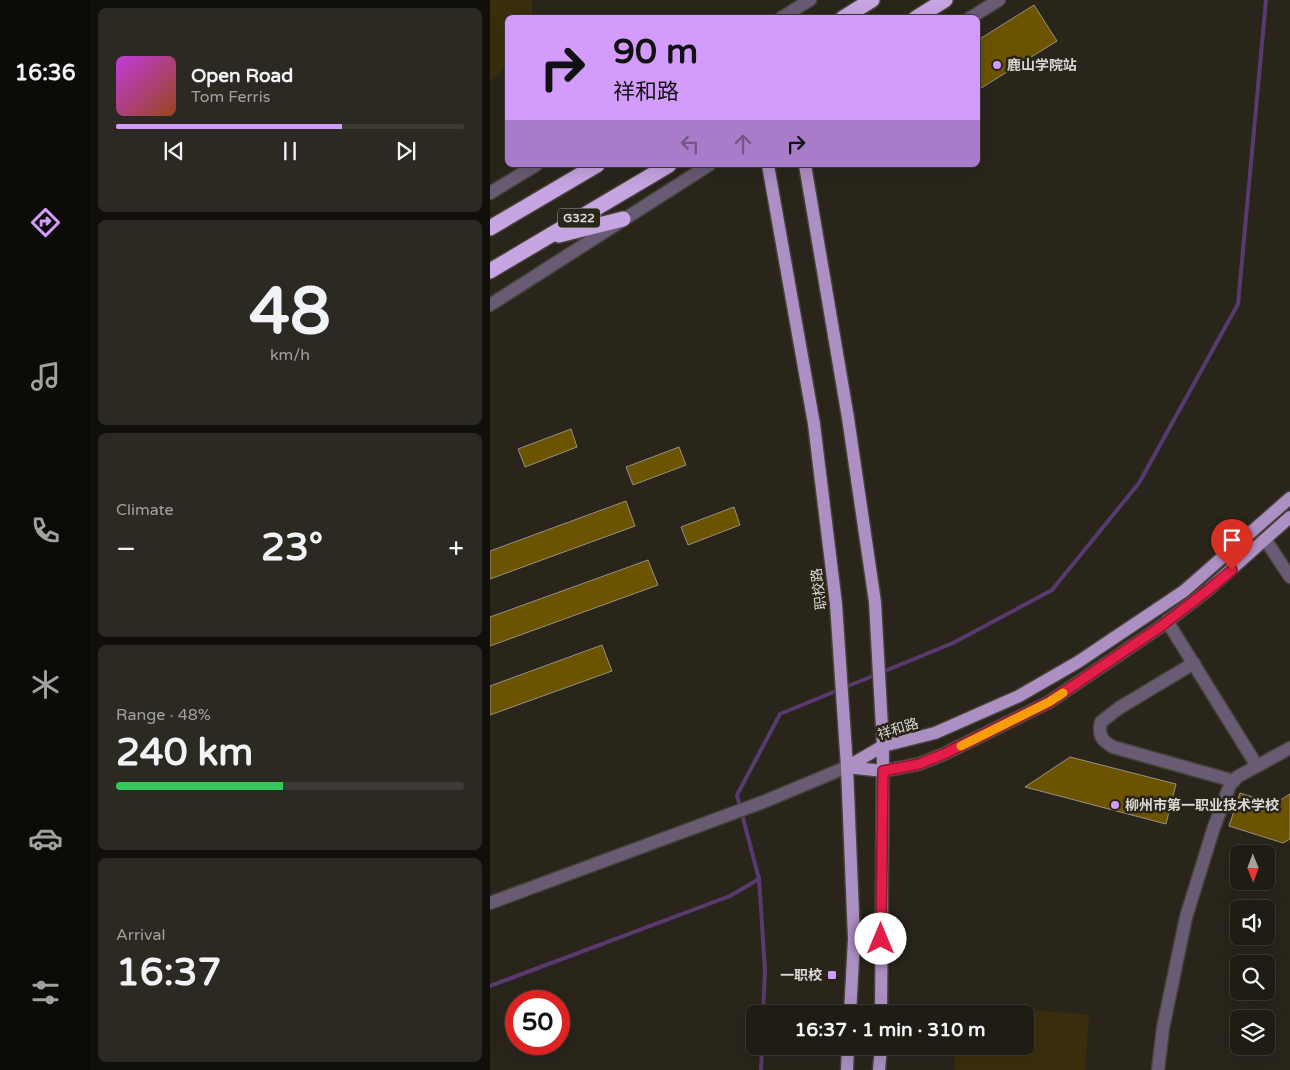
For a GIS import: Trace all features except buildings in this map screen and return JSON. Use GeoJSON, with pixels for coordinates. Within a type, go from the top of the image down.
{"type":"FeatureCollection","features":[{"type":"Feature","properties":{"kind":"highway"},"geometry":{"type":"LineString","coordinates":[[848,15],[872,0]]}},
{"type":"Feature","properties":{"kind":"highway"},"geometry":{"type":"LineString","coordinates":[[921,15],[945,0]]}},
{"type":"Feature","properties":{"kind":"highway","name":"G322"},"geometry":{"type":"LineString","coordinates":[[490,228],[594,167]]}},
{"type":"Feature","properties":{"kind":"highway","name":"G322"},"geometry":{"type":"LineString","coordinates":[[490,271],[666,167]]}},
{"type":"Feature","properties":{"kind":"highway"},"geometry":{"type":"LineString","coordinates":[[543,239],[623,219]]}},
{"type":"Feature","properties":{"kind":"main road","name":"职校路"},"geometry":{"type":"LineString","coordinates":[[768,167],[814,424],[836,604],[847,767],[854,939],[850,1005]]}},
{"type":"Feature","properties":{"kind":"main road"},"geometry":{"type":"LineString","coordinates":[[805,167],[848,418],[874,602],[884,746],[881,1005]]}},
{"type":"Feature","properties":{"kind":"main road","name":"祥和路"},"geometry":{"type":"LineString","coordinates":[[847,767],[884,746],[935,733],[1018,696],[1078,662],[1184,590],[1290,498]]}},
{"type":"Feature","properties":{"kind":"main road"},"geometry":{"type":"LineString","coordinates":[[847,767],[883,771],[919,764],[944,754],[1049,702],[1167,622],[1208,590],[1290,517]]}},
{"type":"Feature","properties":{"kind":"main road"},"geometry":{"type":"LineString","coordinates":[[847,1070],[848,1055]]}},
{"type":"Feature","properties":{"kind":"main road"},"geometry":{"type":"LineString","coordinates":[[879,1070],[880,1055]]}},
{"type":"Feature","properties":{"kind":"street"},"geometry":{"type":"LineString","coordinates":[[786,15],[810,0]]}},
{"type":"Feature","properties":{"kind":"street"},"geometry":{"type":"LineString","coordinates":[[975,15],[999,0]]}},
{"type":"Feature","properties":{"kind":"street"},"geometry":{"type":"LineString","coordinates":[[490,193],[533,167]]}},
{"type":"Feature","properties":{"kind":"street"},"geometry":{"type":"LineString","coordinates":[[490,305],[706,167]]}},
{"type":"Feature","properties":{"kind":"street"},"geometry":{"type":"LineString","coordinates":[[1266,539],[1290,577]]}},
{"type":"Feature","properties":{"kind":"street"},"geometry":{"type":"LineString","coordinates":[[1167,622],[1257,766]]}},
{"type":"Feature","properties":{"kind":"street"},"geometry":{"type":"LineString","coordinates":[[1194,663],[1119,708],[1101,722],[1099,733],[1103,742],[1113,747],[1234,781]]}},
{"type":"Feature","properties":{"kind":"street"},"geometry":{"type":"LineString","coordinates":[[1158,1070],[1163,1028],[1186,917],[1214,827],[1230,785],[1237,777],[1290,748]]}},
{"type":"Feature","properties":{"kind":"street"},"geometry":{"type":"LineString","coordinates":[[490,903],[763,802],[847,767]]}},
{"type":"Feature","properties":{"kind":"shaded area"},"geometry":{"type":"Polygon","coordinates":[[[490,0],[532,0],[532,15],[505,15],[505,68],[490,81],[490,0]]]}},
{"type":"Feature","properties":{"kind":"shaded area"},"geometry":{"type":"Polygon","coordinates":[[[1034,1010],[1089,1015],[1085,1070],[954,1070],[955,1055],[1034,1055],[1034,1010]]]}},
{"type":"Feature","properties":{"kind":"waterway"},"geometry":{"type":"LineString","coordinates":[[763,1005],[765,970],[759,879],[737,795],[780,714],[953,643],[1052,590],[1139,483],[1238,304],[1266,0]]}},
{"type":"Feature","properties":{"kind":"waterway"},"geometry":{"type":"LineString","coordinates":[[490,986],[730,896],[759,879]]}},
{"type":"Feature","properties":{"kind":"waterway"},"geometry":{"type":"LineString","coordinates":[[761,1070],[762,1055]]}},
{"type":"Feature","properties":{"kind":"slow traffic"},"geometry":{"type":"LineString","coordinates":[[961,746],[1049,702],[1063,693]]}},
{"type":"Feature","properties":{"kind":"place","name":"鹿山学院站"},"geometry":{"type":"Point","coordinates":[997,65]}},
{"type":"Feature","properties":{"kind":"place","name":"柳州市第一职业技术学校"},"geometry":{"type":"Point","coordinates":[1115,805]}},
{"type":"Feature","properties":{"kind":"place","name":"一职校"},"geometry":{"type":"Point","coordinates":[832,975]}},
{"type":"Feature","properties":{"kind":"route"},"geometry":{"type":"LineString","coordinates":[[881,939],[883,771],[919,764],[944,754],[1049,702],[1160,627],[1232,570]]}}]}
